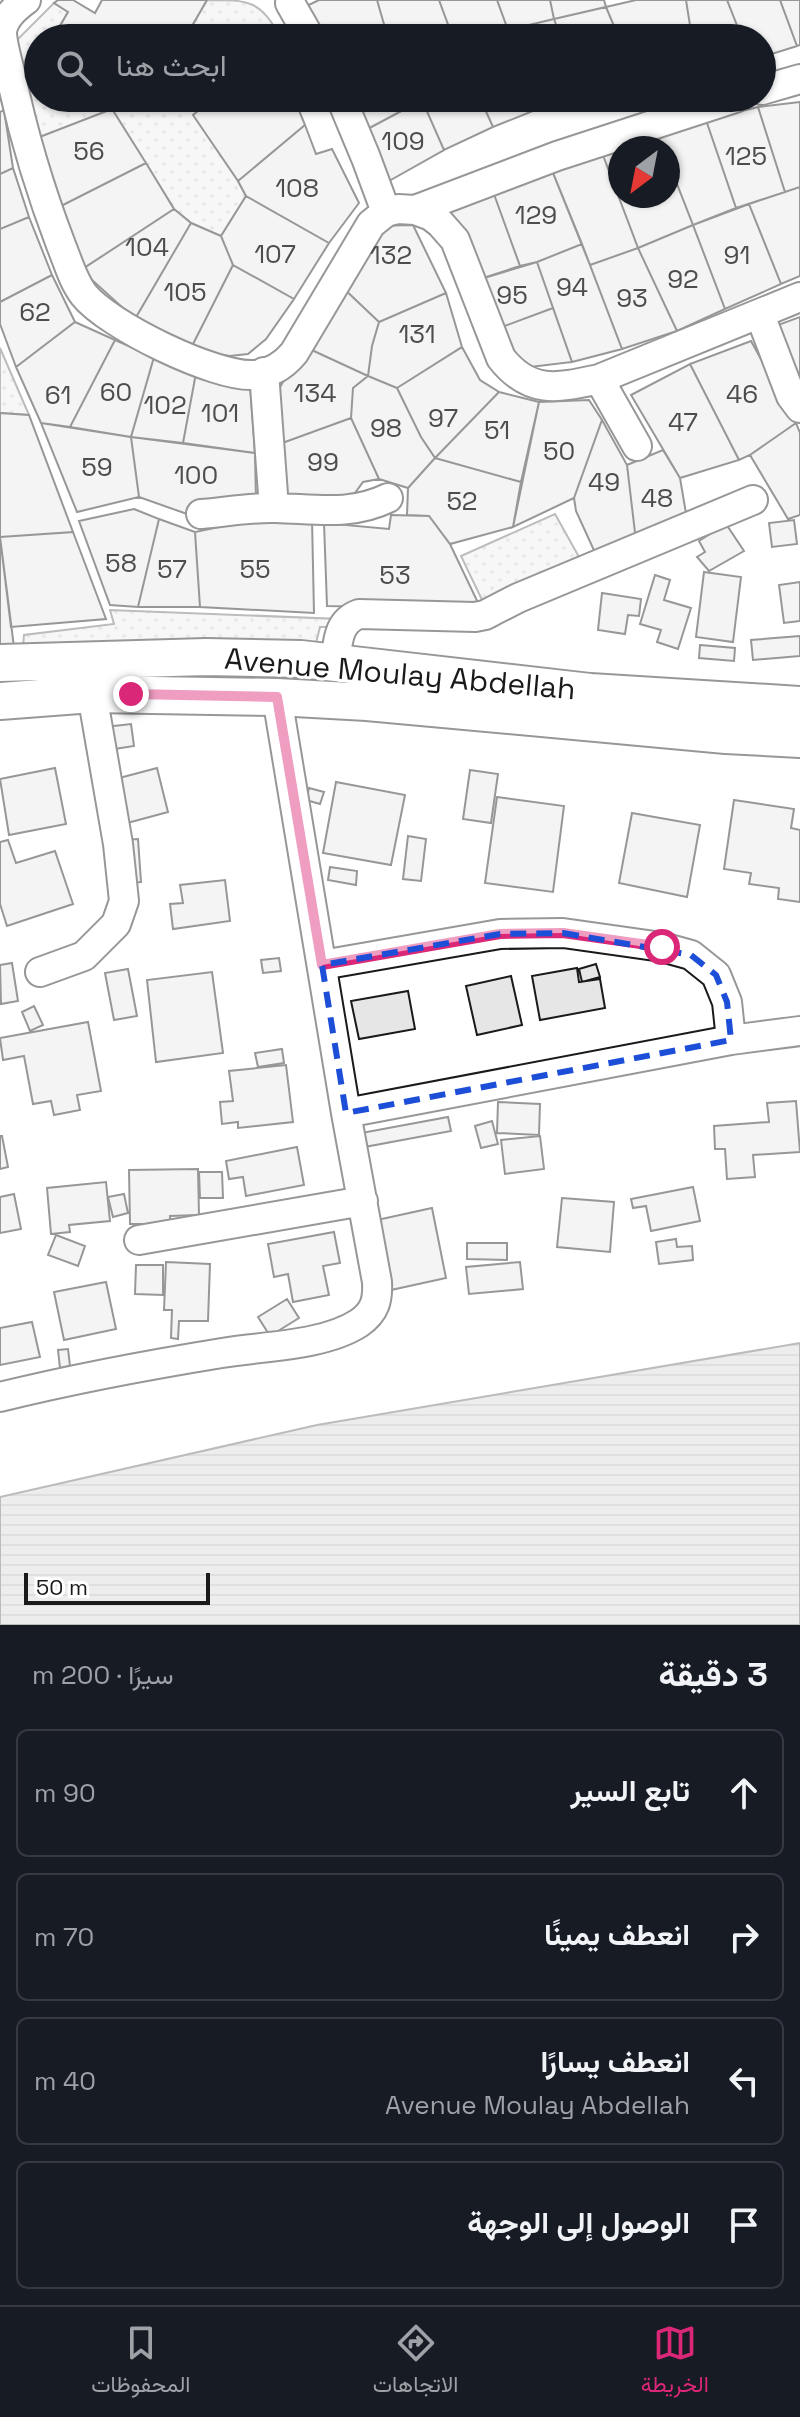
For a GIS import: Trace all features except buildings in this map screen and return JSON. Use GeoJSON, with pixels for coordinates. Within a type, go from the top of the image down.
{"type":"FeatureCollection","features":[{"type":"Feature","properties":{"kind":"main road","name":"Avenue Moulay Abdellah"},"geometry":{"type":"LineString","coordinates":[[0,663],[222,657],[301,659],[590,692],[800,705]]}},
{"type":"Feature","properties":{"kind":"main road","name":"Avenue Moulay Abdellah"},"geometry":{"type":"LineString","coordinates":[[0,701],[92,694],[277,697],[367,702],[695,733],[800,739]]}},
{"type":"Feature","properties":{"kind":"street"},"geometry":{"type":"LineString","coordinates":[[26,0],[15,9],[1,31],[42,196],[82,293],[105,314],[174,352],[239,374],[254,375],[283,366],[294,353],[371,224],[386,212],[415,210],[557,156],[692,112]]}},
{"type":"Feature","properties":{"kind":"street"},"geometry":{"type":"LineString","coordinates":[[290,1],[302,24]]}},
{"type":"Feature","properties":{"kind":"street"},"geometry":{"type":"LineString","coordinates":[[776,86],[800,79]]}},
{"type":"Feature","properties":{"kind":"street"},"geometry":{"type":"LineString","coordinates":[[347,112],[386,212]]}},
{"type":"Feature","properties":{"kind":"street"},"geometry":{"type":"LineString","coordinates":[[415,210],[431,216],[455,240],[493,340],[512,372],[540,386],[554,387],[599,379],[800,297]]}},
{"type":"Feature","properties":{"kind":"street"},"geometry":{"type":"LineString","coordinates":[[760,315],[791,396],[800,408]]}},
{"type":"Feature","properties":{"kind":"street"},"geometry":{"type":"LineString","coordinates":[[264,372],[274,508]]}},
{"type":"Feature","properties":{"kind":"street"},"geometry":{"type":"LineString","coordinates":[[599,379],[637,446]]}},
{"type":"Feature","properties":{"kind":"street"},"geometry":{"type":"LineString","coordinates":[[201,514],[274,508],[316,512],[354,510],[388,498]]}},
{"type":"Feature","properties":{"kind":"street"},"geometry":{"type":"LineString","coordinates":[[335,663],[340,629],[351,617],[359,614],[485,615],[518,598],[753,500]]}},
{"type":"Feature","properties":{"kind":"street"},"geometry":{"type":"LineString","coordinates":[[40,972],[84,956],[116,924],[124,901],[118,844],[92,694]]}},
{"type":"Feature","properties":{"kind":"street"},"geometry":{"type":"LineString","coordinates":[[0,1397],[53,1384],[221,1353],[326,1337],[357,1324],[371,1314],[378,1300],[277,697]]}},
{"type":"Feature","properties":{"kind":"street"},"geometry":{"type":"LineString","coordinates":[[322,965],[500,934],[563,933],[662,947],[691,955],[716,975],[727,1002],[731,1040]]}},
{"type":"Feature","properties":{"kind":"street"},"geometry":{"type":"LineString","coordinates":[[346,1113],[731,1040],[800,1031]]}},
{"type":"Feature","properties":{"kind":"street"},"geometry":{"type":"LineString","coordinates":[[139,1240],[363,1201]]}},
{"type":"Feature","properties":{"kind":"highlighted area"},"geometry":{"type":"Polygon","coordinates":[[[563,933],[691,955],[716,975],[727,1002],[731,1040],[346,1113],[322,965],[500,934],[563,933]]]}},
{"type":"Feature","properties":{"kind":"shaded area"},"geometry":{"type":"Polygon","coordinates":[[[207,0],[244,2],[260,9],[273,24],[193,24],[207,0]]]}},
{"type":"Feature","properties":{"kind":"shaded area"},"geometry":{"type":"Polygon","coordinates":[[[54,3],[68,12],[61,24],[33,24],[54,3]]]}},
{"type":"Feature","properties":{"kind":"shaded area"},"geometry":{"type":"Polygon","coordinates":[[[24,33],[24,84],[14,43],[24,33]]]}},
{"type":"Feature","properties":{"kind":"shaded area"},"geometry":{"type":"Polygon","coordinates":[[[31,112],[104,112],[37,138],[31,112]]]}},
{"type":"Feature","properties":{"kind":"shaded area"},"geometry":{"type":"Polygon","coordinates":[[[114,112],[218,112],[238,181],[246,196],[221,236],[191,223],[174,209],[114,112]]]}},
{"type":"Feature","properties":{"kind":"shaded area"},"geometry":{"type":"Polygon","coordinates":[[[0,348],[29,415],[0,413],[0,348]]]}},
{"type":"Feature","properties":{"kind":"shaded area"},"geometry":{"type":"Polygon","coordinates":[[[555,514],[584,566],[495,627],[320,627],[315,647],[23,646],[24,635],[114,624],[110,610],[494,625],[461,556],[555,514]]]}},
{"type":"Feature","properties":{"kind":"shaded area"},"geometry":{"type":"Polygon","coordinates":[[[800,1343],[800,1625],[0,1625],[0,1497],[317,1425],[800,1343]]]}},
{"type":"Feature","properties":{"kind":"route"},"geometry":{"type":"LineString","coordinates":[[131,694],[277,697],[322,965],[500,934],[563,933],[662,947]]}}]}
